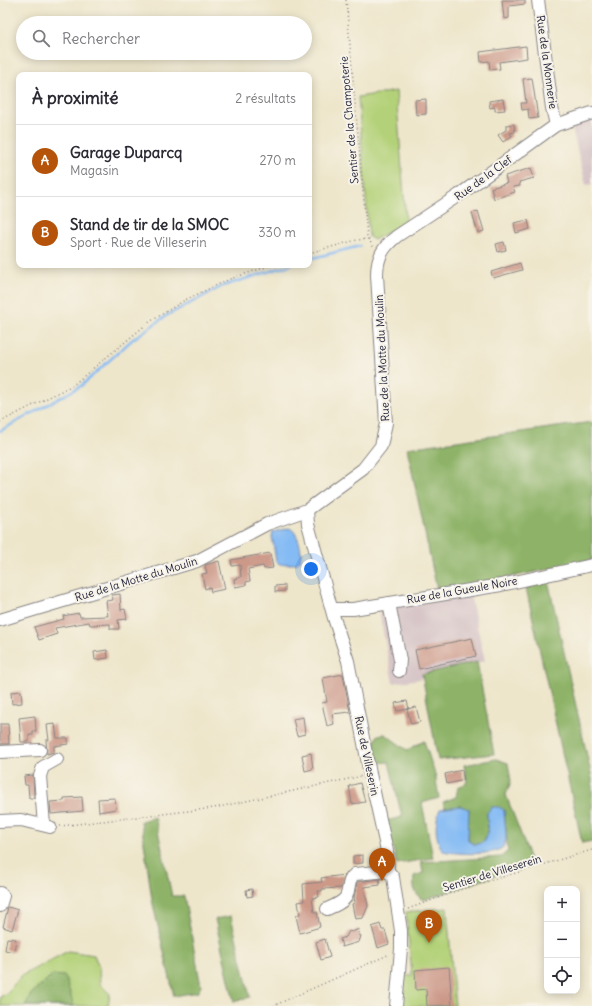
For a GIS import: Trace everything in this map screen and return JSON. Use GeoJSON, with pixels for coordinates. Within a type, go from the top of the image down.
{"type":"FeatureCollection","features":[{"type":"Feature","properties":{"kind":"street","name":"Rue de la Monnerie"},"geometry":{"type":"LineString","coordinates":[[538,0],[551,101],[556,125]]}},
{"type":"Feature","properties":{"kind":"street","name":"Rue de la Clef"},"geometry":{"type":"LineString","coordinates":[[381,253],[388,243],[397,236],[459,196],[556,125],[592,113]]}},
{"type":"Feature","properties":{"kind":"street","name":"Rue de la Motte du Moulin"},"geometry":{"type":"LineString","coordinates":[[0,620],[197,561],[266,524],[307,510],[363,469],[375,454],[382,441],[386,423],[385,386],[377,275],[381,253]]}},
{"type":"Feature","properties":{"kind":"street","name":"Rue de Villeserin"},"geometry":{"type":"LineString","coordinates":[[307,510],[308,524],[348,661],[387,851],[388,871],[393,877],[401,931],[396,1006]]}},
{"type":"Feature","properties":{"kind":"street","name":"Rue de la Gueule Noire"},"geometry":{"type":"LineString","coordinates":[[332,609],[342,610],[389,603],[501,584],[592,565]]}},
{"type":"Feature","properties":{"kind":"street"},"geometry":{"type":"LineString","coordinates":[[389,603],[400,660],[399,671]]}},
{"type":"Feature","properties":{"kind":"street"},"geometry":{"type":"LineString","coordinates":[[0,752],[40,750]]}},
{"type":"Feature","properties":{"kind":"street"},"geometry":{"type":"LineString","coordinates":[[0,821],[21,820],[47,826],[40,776],[43,767],[57,759]]}},
{"type":"Feature","properties":{"kind":"street"},"geometry":{"type":"LineString","coordinates":[[327,909],[344,900],[347,896],[351,877],[355,874],[388,871]]}},
{"type":"Feature","properties":{"kind":"street"},"geometry":{"type":"LineString","coordinates":[[0,893],[3,896],[0,906]]}},
{"type":"Feature","properties":{"kind":"path","name":"Sentier de la Champoterie"},"geometry":{"type":"LineString","coordinates":[[312,252],[357,240],[368,239],[346,0]]}},
{"type":"Feature","properties":{"kind":"path"},"geometry":{"type":"LineString","coordinates":[[0,422],[73,385],[148,323],[185,300],[230,279],[263,268]]}},
{"type":"Feature","properties":{"kind":"path"},"geometry":{"type":"LineString","coordinates":[[47,826],[214,808],[370,774]]}},
{"type":"Feature","properties":{"kind":"path","name":"Sentier de Villeserein"},"geometry":{"type":"LineString","coordinates":[[397,911],[456,891],[592,850]]}},
{"type":"Feature","properties":{"kind":"path"},"geometry":{"type":"LineString","coordinates":[[273,1006],[401,949]]}},
{"type":"Feature","properties":{"kind":"shaded area"},"geometry":{"type":"Polygon","coordinates":[[[592,118],[592,184],[586,185],[571,124],[592,118]]]}},
{"type":"Feature","properties":{"kind":"shaded area"},"geometry":{"type":"Polygon","coordinates":[[[470,595],[485,661],[422,674],[421,679],[393,683],[379,610],[470,595]]]}},
{"type":"Feature","properties":{"kind":"green space"},"geometry":{"type":"Polygon","coordinates":[[[396,91],[406,222],[374,240],[369,237],[358,97],[396,91]]]}},
{"type":"Feature","properties":{"kind":"green space"},"geometry":{"type":"Polygon","coordinates":[[[592,422],[592,560],[467,586],[437,590],[407,448],[592,422]]]}},
{"type":"Feature","properties":{"kind":"green space"},"geometry":{"type":"Polygon","coordinates":[[[548,580],[592,778],[592,841],[582,843],[526,588],[548,580]]]}},
{"type":"Feature","properties":{"kind":"green space"},"geometry":{"type":"Polygon","coordinates":[[[477,662],[494,754],[438,760],[422,674],[477,662]]]}},
{"type":"Feature","properties":{"kind":"green space"},"geometry":{"type":"Polygon","coordinates":[[[385,734],[407,750],[424,741],[435,774],[439,798],[422,803],[433,858],[397,864],[386,821],[402,817],[389,762],[376,763],[373,752],[378,735],[385,734]]]}},
{"type":"Feature","properties":{"kind":"green space"},"geometry":{"type":"Polygon","coordinates":[[[496,759],[508,763],[511,781],[506,795],[531,864],[423,900],[416,893],[414,884],[414,876],[423,873],[421,862],[501,857],[508,851],[504,810],[487,813],[488,828],[485,841],[478,844],[473,844],[468,836],[469,809],[460,806],[445,808],[443,802],[456,797],[458,787],[467,783],[464,765],[496,759]]]}},
{"type":"Feature","properties":{"kind":"green space"},"geometry":{"type":"Polygon","coordinates":[[[155,817],[172,896],[184,896],[201,986],[198,992],[174,996],[152,900],[141,821],[155,817]]]}},
{"type":"Feature","properties":{"kind":"green space"},"geometry":{"type":"Polygon","coordinates":[[[447,908],[455,1006],[400,1006],[403,976],[412,975],[406,912],[447,908]]]}},
{"type":"Feature","properties":{"kind":"green space"},"geometry":{"type":"Polygon","coordinates":[[[231,916],[250,997],[234,1002],[215,919],[231,916]]]}},
{"type":"Feature","properties":{"kind":"green space"},"geometry":{"type":"Polygon","coordinates":[[[68,951],[94,955],[99,967],[100,984],[110,994],[108,1006],[0,1006],[0,997],[6,994],[21,976],[68,951]]]}},
{"type":"Feature","properties":{"kind":"green space"},"geometry":{"type":"Polygon","coordinates":[[[52,975],[65,976],[74,1006],[25,1006],[31,994],[52,975]]]}},
{"type":"Feature","properties":{"kind":"water"},"geometry":{"type":"Polygon","coordinates":[[[289,528],[298,539],[301,556],[297,563],[282,564],[276,561],[272,536],[273,532],[289,528]]]}},
{"type":"Feature","properties":{"kind":"water"},"geometry":{"type":"Polygon","coordinates":[[[460,806],[469,809],[468,840],[476,844],[485,841],[488,828],[487,813],[492,807],[499,807],[504,810],[506,836],[505,844],[502,848],[487,853],[477,854],[443,851],[438,841],[436,831],[438,814],[440,809],[460,806]]]}},
{"type":"Feature","properties":{"kind":"building"},"geometry":{"type":"Polygon","coordinates":[[[502,0],[525,0],[525,4],[509,6],[509,18],[504,19],[502,0]]]}},
{"type":"Feature","properties":{"kind":"building"},"geometry":{"type":"Polygon","coordinates":[[[526,46],[527,58],[499,62],[500,69],[490,70],[489,61],[481,62],[480,52],[526,46]]]}},
{"type":"Feature","properties":{"kind":"building"},"geometry":{"type":"Polygon","coordinates":[[[532,78],[538,118],[529,119],[528,109],[522,110],[521,103],[526,103],[523,79],[532,78]]]}},
{"type":"Feature","properties":{"kind":"building"},"geometry":{"type":"Polygon","coordinates":[[[426,99],[426,114],[416,115],[415,100],[426,99]]]}},
{"type":"Feature","properties":{"kind":"building"},"geometry":{"type":"Polygon","coordinates":[[[503,99],[505,110],[495,111],[495,107],[490,108],[489,101],[503,99]]]}},
{"type":"Feature","properties":{"kind":"building"},"geometry":{"type":"Polygon","coordinates":[[[514,124],[515,132],[510,133],[512,136],[503,142],[498,135],[506,130],[506,125],[514,124]]]}},
{"type":"Feature","properties":{"kind":"building"},"geometry":{"type":"Polygon","coordinates":[[[531,168],[534,178],[519,182],[520,186],[513,187],[515,192],[494,199],[491,188],[507,183],[505,176],[531,168]]]}},
{"type":"Feature","properties":{"kind":"building"},"geometry":{"type":"Polygon","coordinates":[[[478,211],[484,231],[478,233],[472,213],[478,211]]]}},
{"type":"Feature","properties":{"kind":"building"},"geometry":{"type":"Polygon","coordinates":[[[528,220],[530,229],[516,233],[514,223],[528,220]]]}},
{"type":"Feature","properties":{"kind":"building"},"geometry":{"type":"Polygon","coordinates":[[[504,242],[506,250],[498,252],[496,244],[504,242]]]}},
{"type":"Feature","properties":{"kind":"building"},"geometry":{"type":"Polygon","coordinates":[[[520,263],[522,270],[493,278],[491,272],[520,263]]]}},
{"type":"Feature","properties":{"kind":"building"},"geometry":{"type":"Polygon","coordinates":[[[270,553],[273,568],[264,569],[263,566],[248,569],[250,581],[246,582],[246,585],[235,587],[234,579],[241,577],[240,565],[232,566],[231,560],[270,553]]]}},
{"type":"Feature","properties":{"kind":"building"},"geometry":{"type":"Polygon","coordinates":[[[219,561],[225,589],[211,592],[210,587],[205,589],[202,574],[207,573],[205,565],[219,561]]]}},
{"type":"Feature","properties":{"kind":"building"},"geometry":{"type":"Polygon","coordinates":[[[285,585],[285,591],[275,592],[275,586],[285,585]]]}},
{"type":"Feature","properties":{"kind":"building"},"geometry":{"type":"Polygon","coordinates":[[[120,594],[121,610],[125,609],[127,619],[118,620],[119,629],[110,629],[110,624],[90,625],[89,622],[55,628],[57,634],[39,640],[34,627],[64,619],[63,616],[79,613],[80,617],[108,616],[106,601],[113,600],[112,595],[120,594]]]}},
{"type":"Feature","properties":{"kind":"building"},"geometry":{"type":"Polygon","coordinates":[[[472,638],[476,656],[419,669],[415,650],[472,638]]]}},
{"type":"Feature","properties":{"kind":"building"},"geometry":{"type":"Polygon","coordinates":[[[107,650],[108,658],[95,660],[94,652],[107,650]]]}},
{"type":"Feature","properties":{"kind":"building"},"geometry":{"type":"Polygon","coordinates":[[[343,674],[350,712],[332,714],[334,724],[327,726],[322,703],[327,702],[323,678],[343,674]]]}},
{"type":"Feature","properties":{"kind":"building"},"geometry":{"type":"Polygon","coordinates":[[[21,691],[22,703],[12,704],[11,692],[21,691]]]}},
{"type":"Feature","properties":{"kind":"building"},"geometry":{"type":"Polygon","coordinates":[[[407,701],[409,709],[397,711],[395,703],[407,701]]]}},
{"type":"Feature","properties":{"kind":"building"},"geometry":{"type":"Polygon","coordinates":[[[416,707],[420,722],[411,724],[407,709],[416,707]]]}},
{"type":"Feature","properties":{"kind":"building"},"geometry":{"type":"Polygon","coordinates":[[[35,716],[36,731],[33,731],[33,735],[29,735],[29,742],[21,742],[19,718],[35,716]]]}},
{"type":"Feature","properties":{"kind":"building"},"geometry":{"type":"Polygon","coordinates":[[[303,717],[305,734],[297,736],[293,719],[303,717]]]}},
{"type":"Feature","properties":{"kind":"building"},"geometry":{"type":"Polygon","coordinates":[[[0,724],[8,724],[9,744],[0,744],[0,724]]]}},
{"type":"Feature","properties":{"kind":"building"},"geometry":{"type":"Polygon","coordinates":[[[55,724],[57,738],[68,738],[68,744],[54,746],[54,752],[47,754],[46,740],[49,740],[47,725],[55,724]]]}},
{"type":"Feature","properties":{"kind":"building"},"geometry":{"type":"Polygon","coordinates":[[[311,753],[313,769],[305,771],[302,755],[311,753]]]}},
{"type":"Feature","properties":{"kind":"building"},"geometry":{"type":"Polygon","coordinates":[[[462,770],[464,780],[447,784],[445,774],[462,770]]]}},
{"type":"Feature","properties":{"kind":"building"},"geometry":{"type":"Polygon","coordinates":[[[33,775],[34,798],[29,798],[28,785],[25,785],[24,776],[33,775]]]}},
{"type":"Feature","properties":{"kind":"building"},"geometry":{"type":"Polygon","coordinates":[[[360,783],[365,802],[352,804],[349,786],[360,783]]]}},
{"type":"Feature","properties":{"kind":"building"},"geometry":{"type":"Polygon","coordinates":[[[82,797],[83,811],[51,814],[50,802],[64,801],[64,798],[82,797]]]}},
{"type":"Feature","properties":{"kind":"building"},"geometry":{"type":"Polygon","coordinates":[[[115,798],[116,809],[99,812],[98,799],[115,798]]]}},
{"type":"Feature","properties":{"kind":"building"},"geometry":{"type":"Polygon","coordinates":[[[363,855],[363,863],[353,864],[353,856],[363,855]]]}},
{"type":"Feature","properties":{"kind":"building"},"geometry":{"type":"Polygon","coordinates":[[[345,875],[341,888],[322,889],[322,891],[318,891],[319,897],[312,898],[314,912],[317,912],[320,927],[300,933],[296,916],[300,914],[298,902],[304,901],[303,884],[322,882],[321,878],[345,875]]]}},
{"type":"Feature","properties":{"kind":"building"},"geometry":{"type":"Polygon","coordinates":[[[379,879],[380,885],[364,887],[368,906],[363,918],[355,919],[352,904],[355,903],[354,898],[357,882],[379,879]]]}},
{"type":"Feature","properties":{"kind":"building"},"geometry":{"type":"Polygon","coordinates":[[[252,889],[253,896],[247,897],[246,890],[252,889]]]}},
{"type":"Feature","properties":{"kind":"building"},"geometry":{"type":"Polygon","coordinates":[[[8,907],[18,910],[12,930],[3,927],[8,907]]]}},
{"type":"Feature","properties":{"kind":"building"},"geometry":{"type":"Polygon","coordinates":[[[380,924],[382,930],[385,930],[389,944],[378,948],[372,927],[380,924]]]}},
{"type":"Feature","properties":{"kind":"building"},"geometry":{"type":"Polygon","coordinates":[[[359,929],[358,934],[361,936],[359,942],[342,947],[340,939],[346,937],[349,931],[352,932],[359,929]]]}},
{"type":"Feature","properties":{"kind":"building"},"geometry":{"type":"Polygon","coordinates":[[[7,938],[16,939],[14,952],[5,950],[7,938]]]}},
{"type":"Feature","properties":{"kind":"building"},"geometry":{"type":"Polygon","coordinates":[[[325,939],[330,957],[321,960],[316,942],[325,939]]]}},
{"type":"Feature","properties":{"kind":"building"},"geometry":{"type":"Polygon","coordinates":[[[449,967],[452,1005],[427,1006],[426,989],[416,990],[415,970],[449,967]]]}},
{"type":"Feature","properties":{"kind":"waterway"},"geometry":{"type":"LineString","coordinates":[[312,258],[360,246]]}},
{"type":"Feature","properties":{"kind":"waterway"},"geometry":{"type":"LineString","coordinates":[[0,431],[81,386],[133,339],[166,316],[223,286],[280,268]]}},
{"type":"Feature","properties":{"kind":"place","name":"Garage Duparcq"},"geometry":{"type":"Point","coordinates":[382,881]}},
{"type":"Feature","properties":{"kind":"place","name":"Stand de tir de la SMOC"},"geometry":{"type":"Point","coordinates":[429,943]}}]}
